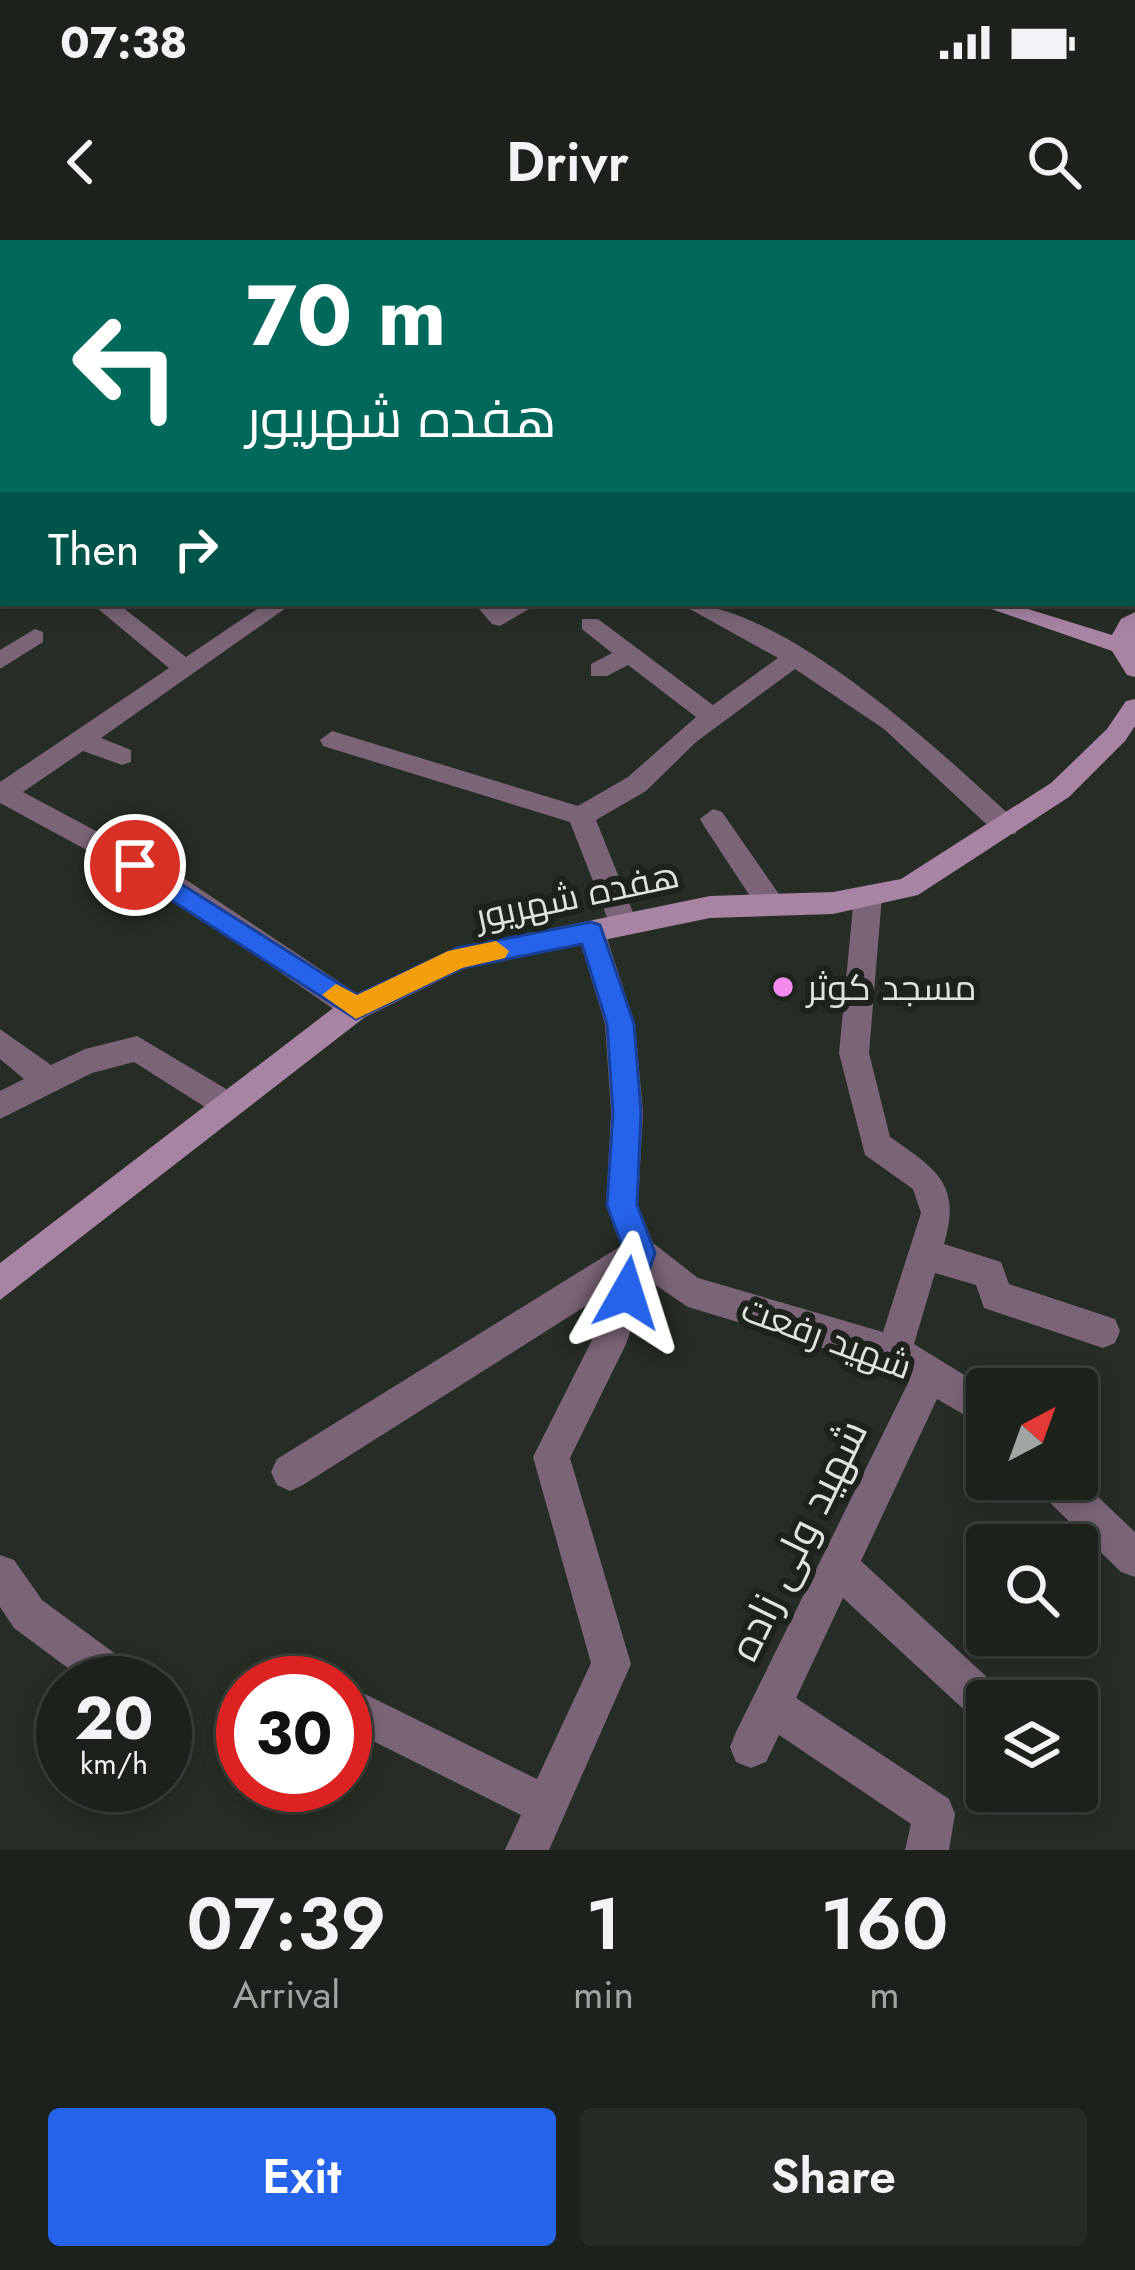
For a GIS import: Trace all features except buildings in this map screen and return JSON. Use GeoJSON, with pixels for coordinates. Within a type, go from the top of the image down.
{"type":"FeatureCollection","features":[{"type":"Feature","properties":{"kind":"street"},"geometry":{"type":"LineString","coordinates":[[106,606],[186,668]]}},
{"type":"Feature","properties":{"kind":"street"},"geometry":{"type":"LineString","coordinates":[[278,606],[2,792],[172,884],[356,1008]]}},
{"type":"Feature","properties":{"kind":"street"},"geometry":{"type":"LineString","coordinates":[[488,606],[500,619],[523,606]]}},
{"type":"Feature","properties":{"kind":"street"},"geometry":{"type":"LineString","coordinates":[[697,606],[808,658],[893,723],[1006,827]]}},
{"type":"Feature","properties":{"kind":"street"},"geometry":{"type":"LineString","coordinates":[[994,606],[1121,646]]}},
{"type":"Feature","properties":{"kind":"street"},"geometry":{"type":"LineString","coordinates":[[1135,619],[1122,632],[1121,646],[1135,669]]}},
{"type":"Feature","properties":{"kind":"street"},"geometry":{"type":"LineString","coordinates":[[590,624],[712,717]]}},
{"type":"Feature","properties":{"kind":"street"},"geometry":{"type":"LineString","coordinates":[[0,661],[34,637]]}},
{"type":"Feature","properties":{"kind":"street"},"geometry":{"type":"LineString","coordinates":[[599,670],[629,654]]}},
{"type":"Feature","properties":{"kind":"street"},"geometry":{"type":"LineString","coordinates":[[332,740],[581,816],[637,784],[712,717],[808,658]]}},
{"type":"Feature","properties":{"kind":"street","name":"هفده شهریور"},"geometry":{"type":"LineString","coordinates":[[0,1284],[356,1008],[457,959],[710,907],[868,896],[908,888],[1060,790],[1116,735],[1135,707]]}},
{"type":"Feature","properties":{"kind":"street"},"geometry":{"type":"LineString","coordinates":[[81,740],[122,756]]}},
{"type":"Feature","properties":{"kind":"street"},"geometry":{"type":"LineString","coordinates":[[527,1850],[611,1664],[551,1457],[614,1332],[640,1253],[622,1205],[627,1113],[620,1024],[607,929],[581,816]]}},
{"type":"Feature","properties":{"kind":"street"},"geometry":{"type":"LineString","coordinates":[[713,819],[771,905]]}},
{"type":"Feature","properties":{"kind":"street"},"geometry":{"type":"LineString","coordinates":[[868,896],[854,1053],[876,1145],[926,1180],[937,1214],[894,1352]]}},
{"type":"Feature","properties":{"kind":"street"},"geometry":{"type":"LineString","coordinates":[[0,1042],[47,1079]]}},
{"type":"Feature","properties":{"kind":"street"},"geometry":{"type":"LineString","coordinates":[[0,1106],[85,1061],[137,1048],[227,1106]]}},
{"type":"Feature","properties":{"kind":"street"},"geometry":{"type":"LineString","coordinates":[[290,1472],[640,1253]]}},
{"type":"Feature","properties":{"kind":"street","name":"شهید رفعت"},"geometry":{"type":"LineString","coordinates":[[640,1253],[688,1292],[894,1352],[966,1396]]}},
{"type":"Feature","properties":{"kind":"street"},"geometry":{"type":"LineString","coordinates":[[924,1254],[989,1273],[996,1296],[1103,1331]]}},
{"type":"Feature","properties":{"kind":"street","name":"شهید ولی زاده"},"geometry":{"type":"LineString","coordinates":[[751,1747],[841,1569],[931,1374]]}},
{"type":"Feature","properties":{"kind":"street"},"geometry":{"type":"LineString","coordinates":[[1074,1500],[1135,1558]]}},
{"type":"Feature","properties":{"kind":"street"},"geometry":{"type":"LineString","coordinates":[[841,1569],[966,1685]]}},
{"type":"Feature","properties":{"kind":"street"},"geometry":{"type":"LineString","coordinates":[[0,1574],[28,1614],[85,1656]]}},
{"type":"Feature","properties":{"kind":"street"},"geometry":{"type":"LineString","coordinates":[[772,1706],[934,1814],[927,1850]]}},
{"type":"Feature","properties":{"kind":"street"},"geometry":{"type":"LineString","coordinates":[[372,1718],[547,1806]]}},
{"type":"Feature","properties":{"kind":"slow traffic"},"geometry":{"type":"LineString","coordinates":[[336,995],[356,1008],[457,959],[496,951]]}},
{"type":"Feature","properties":{"kind":"place","name":"مسجد کوثر"},"geometry":{"type":"Point","coordinates":[783,987]}},
{"type":"Feature","properties":{"kind":"route"},"geometry":{"type":"LineString","coordinates":[[135,865],[172,884],[356,1008],[457,959],[591,932],[620,1024],[627,1113],[622,1205],[640,1253],[627,1293]]}}]}
